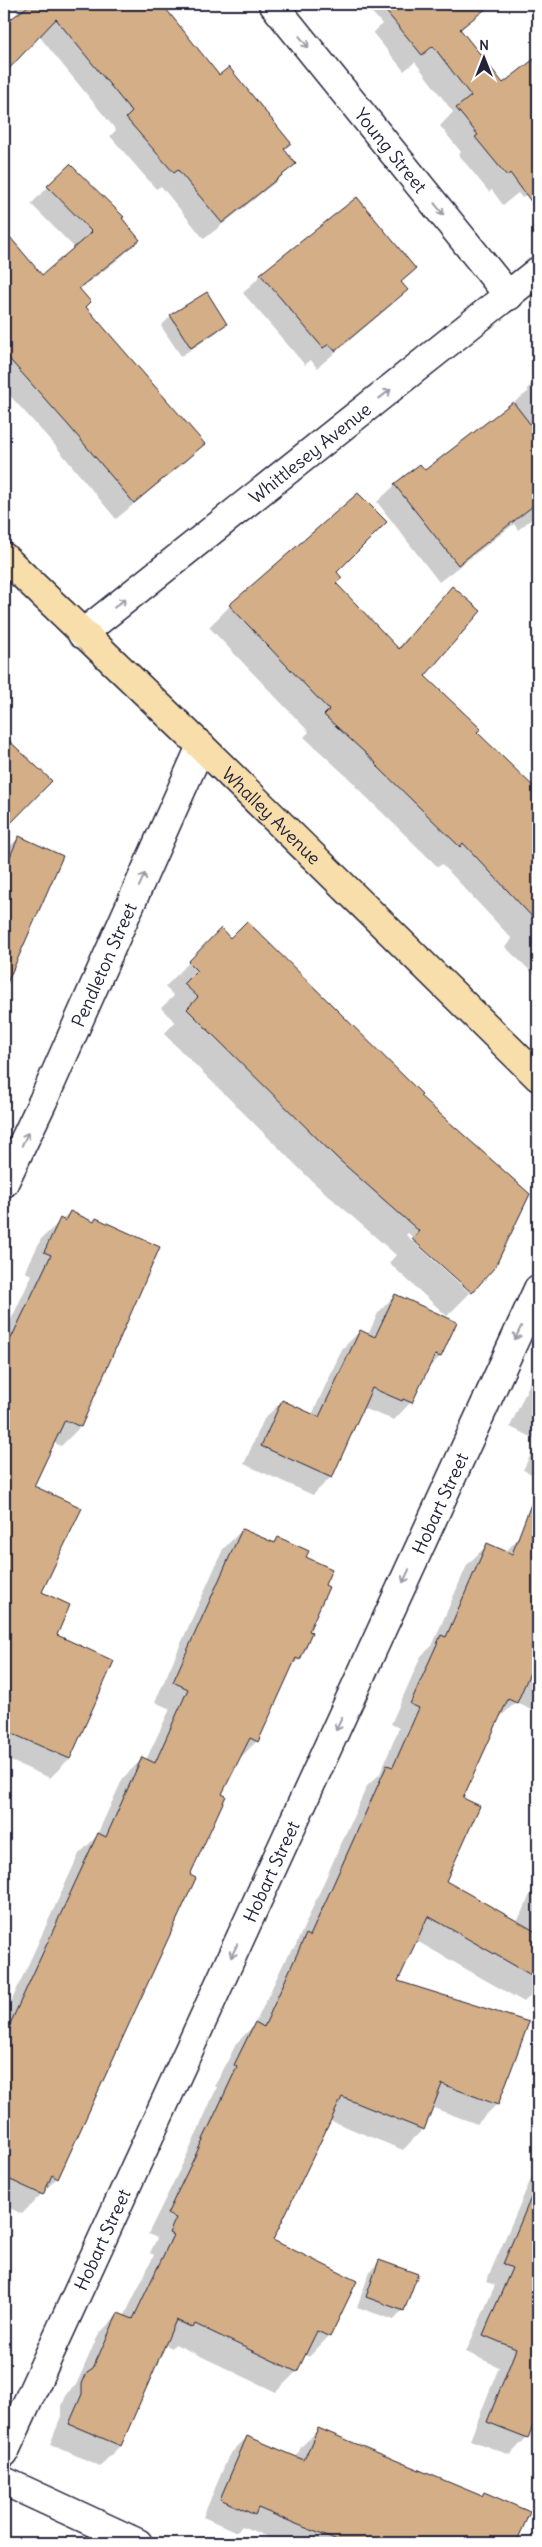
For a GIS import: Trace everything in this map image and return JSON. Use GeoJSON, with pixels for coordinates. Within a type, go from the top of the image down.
{"type":"FeatureCollection","features":[{"type":"Feature","properties":{"kind":"main road","name":"Whalley Avenue"},"geometry":{"type":"LineString","coordinates":[[4,558],[201,746],[538,1077]]}},
{"type":"Feature","properties":{"kind":"street","name":"Young Street"},"geometry":{"type":"LineString","coordinates":[[273,4],[509,296]]}},
{"type":"Feature","properties":{"kind":"street","name":"Whittlesey Avenue"},"geometry":{"type":"LineString","coordinates":[[82,634],[538,272]]}},
{"type":"Feature","properties":{"kind":"street","name":"Pendleton Street"},"geometry":{"type":"LineString","coordinates":[[4,1183],[43,1101],[201,746]]}},
{"type":"Feature","properties":{"kind":"street","name":"Hobart Street"},"geometry":{"type":"LineString","coordinates":[[4,2453],[538,1289]]}},
{"type":"Feature","properties":{"kind":"street"},"geometry":{"type":"LineString","coordinates":[[4,2481],[138,2543]]}},
{"type":"Feature","properties":{"kind":"building"},"geometry":{"type":"Polygon","coordinates":[[[31,4],[162,4],[219,75],[229,67],[291,143],[284,149],[296,164],[222,223],[178,170],[174,173],[126,118],[132,112],[56,19],[4,74],[4,24],[31,4]]]}},
{"type":"Feature","properties":{"kind":"building"},"geometry":{"type":"Polygon","coordinates":[[[380,4],[492,4],[460,29],[503,83],[538,56],[538,211],[510,173],[507,176],[475,137],[478,135],[456,108],[471,96],[433,46],[422,55],[380,4]]]}},
{"type":"Feature","properties":{"kind":"building"},"geometry":{"type":"Polygon","coordinates":[[[70,164],[124,217],[122,218],[140,240],[79,288],[91,302],[86,307],[205,444],[134,503],[4,353],[4,230],[42,275],[92,232],[47,186],[70,164]]]}},
{"type":"Feature","properties":{"kind":"building"},"geometry":{"type":"Polygon","coordinates":[[[357,197],[416,269],[401,282],[408,290],[335,351],[329,344],[323,348],[260,274],[357,197]]]}},
{"type":"Feature","properties":{"kind":"building"},"geometry":{"type":"Polygon","coordinates":[[[207,292],[227,324],[191,348],[170,315],[207,292]]]}},
{"type":"Feature","properties":{"kind":"building"},"geometry":{"type":"Polygon","coordinates":[[[513,402],[538,434],[538,502],[458,565],[394,484],[420,464],[425,470],[513,402]]]}},
{"type":"Feature","properties":{"kind":"building"},"geometry":{"type":"Polygon","coordinates":[[[358,493],[387,522],[337,572],[342,578],[336,583],[399,649],[452,586],[481,611],[425,676],[481,729],[477,732],[538,791],[538,923],[463,843],[460,847],[376,763],[324,715],[329,710],[229,605],[358,493]]]}},
{"type":"Feature","properties":{"kind":"building"},"geometry":{"type":"Polygon","coordinates":[[[4,736],[52,781],[4,830],[4,736]]]}},
{"type":"Feature","properties":{"kind":"building"},"geometry":{"type":"Polygon","coordinates":[[[19,836],[63,856],[4,990],[4,870],[19,836]]]}},
{"type":"Feature","properties":{"kind":"building"},"geometry":{"type":"Polygon","coordinates":[[[247,921],[422,1094],[420,1096],[530,1194],[495,1267],[472,1293],[412,1239],[419,1231],[337,1158],[187,1009],[198,997],[184,984],[197,971],[188,962],[221,928],[230,938],[247,921]]]}},
{"type":"Feature","properties":{"kind":"building"},"geometry":{"type":"Polygon","coordinates":[[[70,1211],[94,1222],[96,1218],[160,1247],[81,1427],[65,1420],[34,1486],[82,1508],[42,1592],[70,1605],[57,1635],[114,1661],[70,1759],[4,1730],[4,1353],[51,1255],[44,1252],[60,1218],[65,1221],[70,1211]]]}},
{"type":"Feature","properties":{"kind":"building"},"geometry":{"type":"Polygon","coordinates":[[[395,1294],[457,1322],[441,1357],[435,1355],[412,1403],[403,1399],[402,1401],[372,1388],[332,1478],[261,1446],[282,1400],[319,1417],[360,1330],[375,1337],[395,1294]]]}},
{"type":"Feature","properties":{"kind":"building"},"geometry":{"type":"Polygon","coordinates":[[[536,1491],[538,1492],[538,1654],[517,1703],[508,1699],[463,1798],[480,1806],[446,1881],[538,1933],[538,1979],[428,1916],[398,1981],[529,2022],[498,2105],[442,2084],[424,2130],[342,2097],[273,2240],[357,2281],[330,2337],[317,2331],[297,2372],[195,2324],[193,2328],[176,2320],[121,2446],[69,2424],[82,2394],[82,2384],[87,2372],[93,2368],[118,2313],[133,2319],[173,2235],[169,2233],[176,2218],[167,2214],[237,2067],[234,2065],[255,2022],[264,2027],[306,1934],[310,1936],[387,1765],[393,1767],[419,1708],[410,1704],[441,1635],[446,1637],[487,1543],[512,1554],[536,1491]]]}},
{"type":"Feature","properties":{"kind":"building"},"geometry":{"type":"Polygon","coordinates":[[[242,1529],[275,1543],[278,1537],[309,1551],[306,1557],[332,1569],[325,1585],[329,1587],[309,1631],[312,1632],[300,1660],[296,1658],[258,1742],[250,1738],[222,1794],[226,1796],[190,1875],[196,1878],[58,2179],[52,2175],[43,2195],[4,2177],[4,2037],[98,1833],[106,1837],[142,1757],[155,1763],[188,1689],[173,1682],[242,1529]]]}},
{"type":"Feature","properties":{"kind":"building"},"geometry":{"type":"Polygon","coordinates":[[[538,2181],[538,2413],[528,2438],[487,2422],[516,2349],[483,2335],[512,2268],[503,2264],[538,2181]]]}},
{"type":"Feature","properties":{"kind":"building"},"geometry":{"type":"Polygon","coordinates":[[[379,2260],[418,2274],[404,2311],[366,2297],[379,2260]]]}},
{"type":"Feature","properties":{"kind":"building"},"geometry":{"type":"Polygon","coordinates":[[[318,2428],[482,2496],[484,2492],[530,2512],[516,2543],[342,2543],[258,2508],[255,2515],[220,2499],[247,2436],[304,2460],[318,2428]]]}}]}
